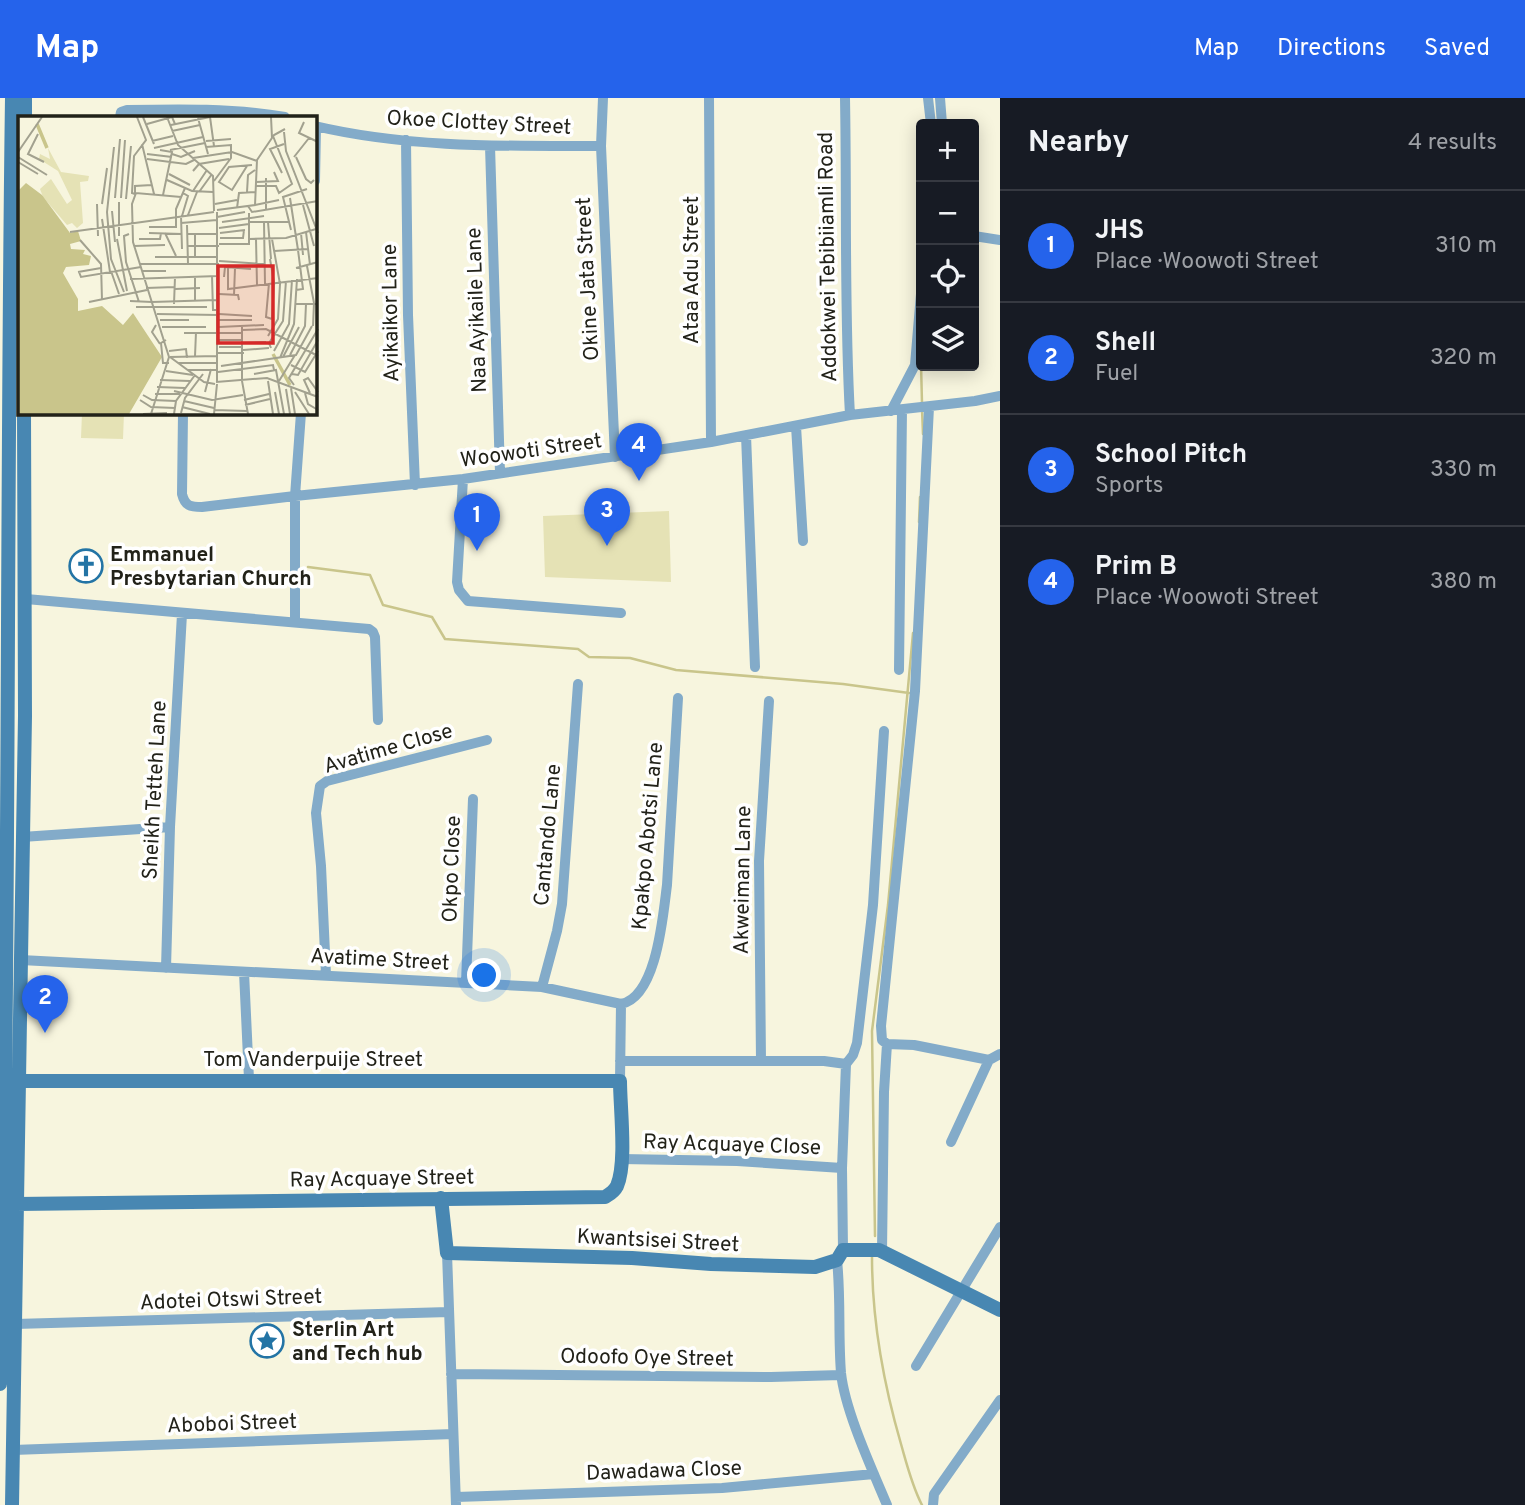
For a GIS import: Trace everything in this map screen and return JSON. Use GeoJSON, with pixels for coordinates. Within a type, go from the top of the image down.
{"type":"FeatureCollection","features":[{"type":"Feature","properties":{"kind":"main road"},"geometry":{"type":"LineString","coordinates":[[12,98],[5,270],[14,295],[4,715],[4,981],[13,1081],[16,1204],[12,1505]]}},
{"type":"Feature","properties":{"kind":"main road"},"geometry":{"type":"LineString","coordinates":[[25,98],[25,116]]}},
{"type":"Feature","properties":{"kind":"main road"},"geometry":{"type":"LineString","coordinates":[[0,1384],[2,1118],[13,1081],[21,960],[26,599],[24,415]]}},
{"type":"Feature","properties":{"kind":"main road","name":"Tom Vanderpuije Street"},"geometry":{"type":"LineString","coordinates":[[13,1081],[620,1081]]}},
{"type":"Feature","properties":{"kind":"main road","name":"Ray Acquaye Street"},"geometry":{"type":"LineString","coordinates":[[16,1204],[605,1197],[617,1187],[621,1159],[620,1081]]}},
{"type":"Feature","properties":{"kind":"main road"},"geometry":{"type":"LineString","coordinates":[[441,1198],[447,1253]]}},
{"type":"Feature","properties":{"kind":"main road","name":"Kwantsisei Street"},"geometry":{"type":"LineString","coordinates":[[447,1253],[816,1266],[840,1255],[861,1250],[881,1251]]}},
{"type":"Feature","properties":{"kind":"main road"},"geometry":{"type":"LineString","coordinates":[[881,1251],[1000,1310]]}},
{"type":"Feature","properties":{"kind":"street","name":"Okine Jata Street"},"geometry":{"type":"LineString","coordinates":[[603,98],[601,146],[615,457]]}},
{"type":"Feature","properties":{"kind":"street","name":"Ataa Adu Street"},"geometry":{"type":"LineString","coordinates":[[709,98],[711,442]]}},
{"type":"Feature","properties":{"kind":"street","name":"Addokwei Tebibiiamli Road"},"geometry":{"type":"LineString","coordinates":[[845,98],[848,286],[845,324],[849,415]]}},
{"type":"Feature","properties":{"kind":"street"},"geometry":{"type":"LineString","coordinates":[[928,98],[930,119]]}},
{"type":"Feature","properties":{"kind":"street"},"geometry":{"type":"LineString","coordinates":[[940,98],[942,119]]}},
{"type":"Feature","properties":{"kind":"street"},"geometry":{"type":"LineString","coordinates":[[120,116],[121,112],[127,110],[279,116]]}},
{"type":"Feature","properties":{"kind":"street","name":"Okoe Clottey Street"},"geometry":{"type":"LineString","coordinates":[[317,126],[351,134],[407,141],[490,146],[601,146]]}},
{"type":"Feature","properties":{"kind":"street","name":"Ayikaikor Lane"},"geometry":{"type":"LineString","coordinates":[[407,141],[408,315],[415,485]]}},
{"type":"Feature","properties":{"kind":"street","name":"Naa Ayikaile Lane"},"geometry":{"type":"LineString","coordinates":[[490,146],[500,473]]}},
{"type":"Feature","properties":{"kind":"street"},"geometry":{"type":"LineString","coordinates":[[979,237],[1000,240]]}},
{"type":"Feature","properties":{"kind":"street"},"geometry":{"type":"LineString","coordinates":[[899,670],[902,410],[915,365],[919,308]]}},
{"type":"Feature","properties":{"kind":"street","name":"Woowoti Street"},"geometry":{"type":"LineString","coordinates":[[183,415],[183,501],[190,506],[202,507],[463,480],[711,442],[849,415],[1000,396]]}},
{"type":"Feature","properties":{"kind":"street"},"geometry":{"type":"LineString","coordinates":[[881,1251],[883,1105],[887,1044],[883,1040],[881,1026],[915,691],[926,407]]}},
{"type":"Feature","properties":{"kind":"street"},"geometry":{"type":"LineString","coordinates":[[295,622],[295,496],[301,415]]}},
{"type":"Feature","properties":{"kind":"street"},"geometry":{"type":"LineString","coordinates":[[796,426],[803,541]]}},
{"type":"Feature","properties":{"kind":"street"},"geometry":{"type":"LineString","coordinates":[[746,435],[755,667]]}},
{"type":"Feature","properties":{"kind":"street"},"geometry":{"type":"LineString","coordinates":[[463,480],[457,582],[459,590],[468,601],[621,613]]}},
{"type":"Feature","properties":{"kind":"street"},"geometry":{"type":"LineString","coordinates":[[26,599],[295,622],[373,632],[379,720]]}},
{"type":"Feature","properties":{"kind":"street","name":"Sheikh Tetteh Lane"},"geometry":{"type":"LineString","coordinates":[[166,968],[170,827],[182,614]]}},
{"type":"Feature","properties":{"kind":"street","name":"Cantando Lane"},"geometry":{"type":"LineString","coordinates":[[542,987],[558,931],[562,904],[578,684]]}},
{"type":"Feature","properties":{"kind":"street","name":"Kpakpo Abotsi Lane"},"geometry":{"type":"LineString","coordinates":[[621,1004],[634,1000],[645,982],[653,962],[663,915],[678,698]]}},
{"type":"Feature","properties":{"kind":"street","name":"Akweiman Lane"},"geometry":{"type":"LineString","coordinates":[[761,1060],[759,861],[769,701]]}},
{"type":"Feature","properties":{"kind":"street"},"geometry":{"type":"LineString","coordinates":[[4,715],[25,716]]}},
{"type":"Feature","properties":{"kind":"street"},"geometry":{"type":"LineString","coordinates":[[884,731],[873,905],[857,1043],[846,1064],[840,1255],[842,1375],[853,1419],[887,1505]]}},
{"type":"Feature","properties":{"kind":"street","name":"Avatime Close"},"geometry":{"type":"LineString","coordinates":[[326,975],[316,813],[320,786],[327,781],[487,740]]}},
{"type":"Feature","properties":{"kind":"street","name":"Okpo Close"},"geometry":{"type":"LineString","coordinates":[[466,982],[473,799]]}},
{"type":"Feature","properties":{"kind":"street"},"geometry":{"type":"LineString","coordinates":[[22,837],[170,827]]}},
{"type":"Feature","properties":{"kind":"street","name":"Avatime Street"},"geometry":{"type":"LineString","coordinates":[[21,960],[542,987],[621,1004]]}},
{"type":"Feature","properties":{"kind":"street"},"geometry":{"type":"LineString","coordinates":[[244,972],[248,1079]]}},
{"type":"Feature","properties":{"kind":"street"},"geometry":{"type":"LineString","coordinates":[[621,1004],[620,1061],[761,1060],[846,1064]]}},
{"type":"Feature","properties":{"kind":"street"},"geometry":{"type":"LineString","coordinates":[[887,1044],[907,1044],[985,1060],[1000,1054]]}},
{"type":"Feature","properties":{"kind":"street"},"geometry":{"type":"LineString","coordinates":[[951,1142],[985,1060]]}},
{"type":"Feature","properties":{"kind":"street","name":"Ray Acquaye Street"},"geometry":{"type":"LineString","coordinates":[[620,1061],[620,1081]]}},
{"type":"Feature","properties":{"kind":"street","name":"Ray Acquaye Close"},"geometry":{"type":"LineString","coordinates":[[621,1159],[737,1161],[842,1168]]}},
{"type":"Feature","properties":{"kind":"street"},"geometry":{"type":"LineString","coordinates":[[916,1366],[1000,1227]]}},
{"type":"Feature","properties":{"kind":"street"},"geometry":{"type":"LineString","coordinates":[[447,1253],[456,1501]]}},
{"type":"Feature","properties":{"kind":"street","name":"Adotei Otswi Street"},"geometry":{"type":"LineString","coordinates":[[15,1324],[449,1312]]}},
{"type":"Feature","properties":{"kind":"street","name":"Odoofo Oye Street"},"geometry":{"type":"LineString","coordinates":[[452,1374],[759,1377],[842,1375]]}},
{"type":"Feature","properties":{"kind":"street"},"geometry":{"type":"LineString","coordinates":[[933,1505],[934,1494],[1000,1400]]}},
{"type":"Feature","properties":{"kind":"street","name":"Aboboi Street"},"geometry":{"type":"LineString","coordinates":[[13,1450],[453,1434]]}},
{"type":"Feature","properties":{"kind":"street","name":"Dawadawa Close"},"geometry":{"type":"LineString","coordinates":[[456,1501],[722,1488],[874,1474]]}},
{"type":"Feature","properties":{"kind":"shaded area"},"geometry":{"type":"Polygon","coordinates":[[[82,415],[124,415],[123,439],[81,438],[82,415]]]}},
{"type":"Feature","properties":{"kind":"shaded area"},"geometry":{"type":"Polygon","coordinates":[[[669,511],[671,582],[545,577],[543,516],[669,511]]]}},
{"type":"Feature","properties":{"kind":"waterway"},"geometry":{"type":"LineString","coordinates":[[921,371],[922,403]]}},
{"type":"Feature","properties":{"kind":"waterway"},"geometry":{"type":"LineString","coordinates":[[922,409],[923,434]]}},
{"type":"Feature","properties":{"kind":"waterway"},"geometry":{"type":"LineString","coordinates":[[919,522],[920,497]]}},
{"type":"Feature","properties":{"kind":"waterway"},"geometry":{"type":"LineString","coordinates":[[308,567],[370,575],[383,605],[432,617],[445,639],[578,649],[589,657],[630,658],[676,670],[843,684],[909,693]]}},
{"type":"Feature","properties":{"kind":"waterway"},"geometry":{"type":"LineString","coordinates":[[875,1236],[872,1031],[888,905],[913,633]]}},
{"type":"Feature","properties":{"kind":"waterway"},"geometry":{"type":"LineString","coordinates":[[872,1257],[876,1328],[884,1374],[908,1468],[922,1505]]}},
{"type":"Feature","properties":{"kind":"place","name":"Prim B"},"geometry":{"type":"Point","coordinates":[639,481]}},
{"type":"Feature","properties":{"kind":"place","name":"School Pitch"},"geometry":{"type":"Point","coordinates":[607,546]}},
{"type":"Feature","properties":{"kind":"place","name":"JHS"},"geometry":{"type":"Point","coordinates":[477,551]}},
{"type":"Feature","properties":{"kind":"place","name":"Emmanuel Presbytarian Church"},"geometry":{"type":"Point","coordinates":[86,566]}},
{"type":"Feature","properties":{"kind":"place","name":"Shell"},"geometry":{"type":"Point","coordinates":[45,1033]}},
{"type":"Feature","properties":{"kind":"place","name":"Sterlin Art and Tech hub"},"geometry":{"type":"Point","coordinates":[267,1341]}}]}
